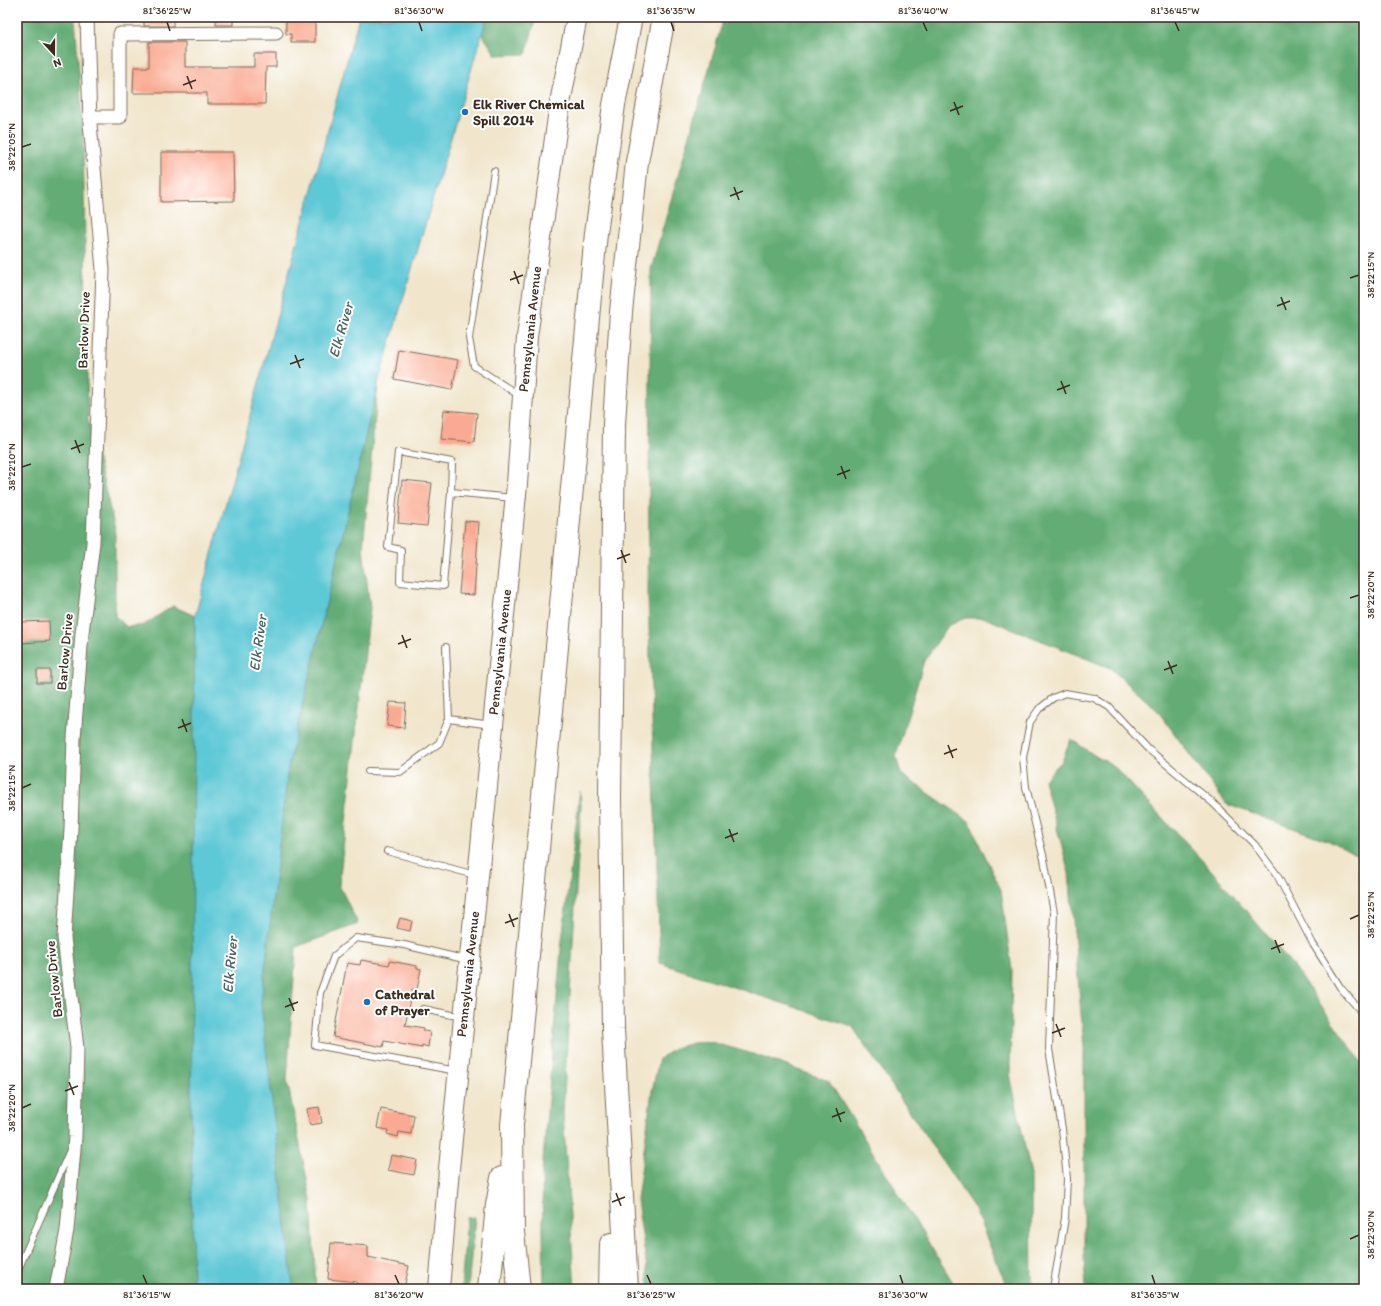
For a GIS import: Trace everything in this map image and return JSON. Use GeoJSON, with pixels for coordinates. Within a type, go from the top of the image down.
{"type":"FeatureCollection","features":[{"type":"Feature","properties":{"kind":"highway"},"geometry":{"type":"LineString","coordinates":[[519,1289],[512,1232],[512,1126],[596,233],[614,105],[631,17]]}},
{"type":"Feature","properties":{"kind":"highway"},"geometry":{"type":"LineString","coordinates":[[610,1289],[613,1029],[610,796],[614,424],[621,312],[636,162],[664,17]]}},
{"type":"Feature","properties":{"kind":"highway"},"geometry":{"type":"LineString","coordinates":[[613,1029],[627,1289]]}},
{"type":"Feature","properties":{"kind":"highway"},"geometry":{"type":"LineString","coordinates":[[489,1289],[497,1205],[512,1126]]}},
{"type":"Feature","properties":{"kind":"main road","name":"Pennsylvania Avenue"},"geometry":{"type":"LineString","coordinates":[[439,1289],[515,498],[527,337],[560,103],[577,17]]}},
{"type":"Feature","properties":{"kind":"street","name":"Barlow Drive"},"geometry":{"type":"LineString","coordinates":[[56,1289],[68,1230],[75,1137],[77,1048],[64,938],[80,648],[93,543],[94,465],[103,270],[90,117],[87,17]]}},
{"type":"Feature","properties":{"kind":"street"},"geometry":{"type":"LineString","coordinates":[[90,117],[120,117],[120,34],[276,33]]}},
{"type":"Feature","properties":{"kind":"lane"},"geometry":{"type":"LineString","coordinates":[[494,172],[469,338],[474,366],[523,398]]}},
{"type":"Feature","properties":{"kind":"lane"},"geometry":{"type":"LineString","coordinates":[[398,452],[452,462],[451,492],[443,586],[400,582],[401,550],[388,547],[398,452]]}},
{"type":"Feature","properties":{"kind":"lane"},"geometry":{"type":"LineString","coordinates":[[451,492],[515,498]]}},
{"type":"Feature","properties":{"kind":"lane"},"geometry":{"type":"LineString","coordinates":[[368,771],[400,772],[439,744],[449,719],[446,647]]}},
{"type":"Feature","properties":{"kind":"lane"},"geometry":{"type":"LineString","coordinates":[[1053,1289],[1065,1218],[1067,1179],[1062,1130],[1049,1049],[1054,914],[1044,859],[1026,787],[1023,758],[1030,722],[1039,709],[1053,698],[1065,693],[1094,698],[1109,708],[1148,750],[1212,803],[1255,845],[1277,875],[1313,944],[1340,987],[1364,1015]]}},
{"type":"Feature","properties":{"kind":"lane"},"geometry":{"type":"LineString","coordinates":[[449,719],[493,725]]}},
{"type":"Feature","properties":{"kind":"lane"},"geometry":{"type":"LineString","coordinates":[[387,851],[478,876]]}},
{"type":"Feature","properties":{"kind":"lane"},"geometry":{"type":"LineString","coordinates":[[459,1071],[315,1045],[316,1028],[320,993],[334,956],[356,938],[404,945],[470,961]]}},
{"type":"Feature","properties":{"kind":"lane"},"geometry":{"type":"LineString","coordinates":[[423,1009],[464,1017]]}},
{"type":"Feature","properties":{"kind":"lane"},"geometry":{"type":"LineString","coordinates":[[17,1272],[75,1137]]}},
{"type":"Feature","properties":{"kind":"green space"},"geometry":{"type":"Polygon","coordinates":[[[17,17],[75,17],[83,128],[88,420],[115,529],[115,616],[127,627],[144,625],[173,606],[195,616],[191,1115],[193,1289],[17,1289],[17,17]]]}},
{"type":"Feature","properties":{"kind":"green space"},"geometry":{"type":"Polygon","coordinates":[[[487,17],[536,17],[526,54],[496,55],[482,34],[487,17]]]}},
{"type":"Feature","properties":{"kind":"green space"},"geometry":{"type":"Polygon","coordinates":[[[724,17],[1364,17],[1364,859],[1329,841],[1226,804],[1157,710],[1110,668],[985,618],[965,618],[948,626],[924,661],[896,756],[901,774],[969,821],[1001,890],[1012,970],[1010,1074],[1031,1175],[1032,1289],[1008,1289],[974,1208],[852,1026],[660,963],[648,596],[651,269],[724,17]]]}},
{"type":"Feature","properties":{"kind":"green space"},"geometry":{"type":"Polygon","coordinates":[[[378,383],[363,548],[370,608],[339,885],[358,924],[296,947],[287,1080],[311,1200],[316,1289],[293,1289],[261,1003],[288,767],[378,383]]]}},
{"type":"Feature","properties":{"kind":"green space"},"geometry":{"type":"Polygon","coordinates":[[[1071,739],[1097,757],[1113,765],[1211,870],[1291,963],[1364,1066],[1364,1289],[1086,1289],[1084,1259],[1084,1048],[1069,873],[1044,780],[1062,761],[1071,739]]]}},
{"type":"Feature","properties":{"kind":"green space"},"geometry":{"type":"Polygon","coordinates":[[[580,791],[581,806],[563,1113],[575,1289],[544,1289],[542,1172],[561,949],[580,791]]]}},
{"type":"Feature","properties":{"kind":"green space"},"geometry":{"type":"Polygon","coordinates":[[[711,1042],[753,1054],[829,1081],[957,1289],[650,1289],[637,1200],[652,1091],[659,1059],[675,1048],[693,1043],[711,1042]]]}},
{"type":"Feature","properties":{"kind":"green space"},"geometry":{"type":"Polygon","coordinates":[[[475,1217],[468,1289],[461,1289],[467,1218],[475,1217]]]}},
{"type":"Feature","properties":{"kind":"water","name":"Elk River"},"geometry":{"type":"Polygon","coordinates":[[[359,17],[487,17],[378,383],[288,767],[261,1003],[293,1289],[193,1289],[191,1115],[195,616],[359,17]]]}},
{"type":"Feature","properties":{"kind":"building"},"geometry":{"type":"Polygon","coordinates":[[[144,17],[173,17],[173,26],[144,26],[144,17]]]}},
{"type":"Feature","properties":{"kind":"building"},"geometry":{"type":"Polygon","coordinates":[[[216,17],[233,17],[233,25],[216,25],[216,17]]]}},
{"type":"Feature","properties":{"kind":"building"},"geometry":{"type":"Polygon","coordinates":[[[286,17],[308,17],[308,21],[315,21],[315,42],[291,42],[291,34],[286,34],[286,17]]]}},
{"type":"Feature","properties":{"kind":"building"},"geometry":{"type":"Polygon","coordinates":[[[149,42],[185,42],[185,67],[254,67],[254,54],[276,54],[276,67],[266,67],[265,104],[207,104],[207,93],[133,93],[134,67],[149,67],[149,42]]]}},
{"type":"Feature","properties":{"kind":"building"},"geometry":{"type":"Polygon","coordinates":[[[161,152],[233,152],[234,201],[161,202],[161,152]]]}},
{"type":"Feature","properties":{"kind":"building"},"geometry":{"type":"Polygon","coordinates":[[[399,350],[458,360],[452,390],[394,379],[399,350]]]}},
{"type":"Feature","properties":{"kind":"building"},"geometry":{"type":"Polygon","coordinates":[[[444,410],[477,413],[474,442],[441,439],[444,410]]]}},
{"type":"Feature","properties":{"kind":"building"},"geometry":{"type":"Polygon","coordinates":[[[402,480],[432,483],[427,526],[398,523],[402,480]]]}},
{"type":"Feature","properties":{"kind":"building"},"geometry":{"type":"Polygon","coordinates":[[[465,521],[479,522],[474,595],[459,594],[465,521]]]}},
{"type":"Feature","properties":{"kind":"building"},"geometry":{"type":"Polygon","coordinates":[[[49,621],[50,641],[22,643],[21,622],[49,621]]]}},
{"type":"Feature","properties":{"kind":"building"},"geometry":{"type":"Polygon","coordinates":[[[37,670],[50,670],[50,683],[37,683],[37,670]]]}},
{"type":"Feature","properties":{"kind":"building"},"geometry":{"type":"Polygon","coordinates":[[[390,702],[406,703],[404,728],[387,726],[390,702]]]}},
{"type":"Feature","properties":{"kind":"building"},"geometry":{"type":"Polygon","coordinates":[[[400,918],[412,921],[410,931],[397,928],[400,918]]]}},
{"type":"Feature","properties":{"kind":"building","name":"Cathedral of Prayer"},"geometry":{"type":"Polygon","coordinates":[[[361,960],[389,965],[390,961],[417,966],[417,968],[421,969],[417,989],[412,989],[405,1025],[424,1028],[424,1031],[430,1032],[428,1047],[422,1045],[422,1048],[384,1041],[383,1047],[333,1037],[347,963],[360,965],[361,960]]]}},
{"type":"Feature","properties":{"kind":"building"},"geometry":{"type":"Polygon","coordinates":[[[319,1107],[322,1123],[310,1125],[307,1109],[319,1107]]]}},
{"type":"Feature","properties":{"kind":"building"},"geometry":{"type":"Polygon","coordinates":[[[381,1109],[414,1115],[411,1134],[399,1132],[398,1137],[387,1134],[388,1130],[377,1128],[381,1109]]]}},
{"type":"Feature","properties":{"kind":"building"},"geometry":{"type":"Polygon","coordinates":[[[391,1155],[417,1160],[414,1175],[388,1170],[391,1155]]]}},
{"type":"Feature","properties":{"kind":"building"},"geometry":{"type":"Polygon","coordinates":[[[331,1243],[368,1246],[368,1257],[409,1266],[404,1288],[396,1286],[396,1289],[355,1289],[357,1282],[328,1279],[331,1243]]]}},
{"type":"Feature","properties":{"kind":"place","name":"Elk River Chemical Spill 2014"},"geometry":{"type":"Point","coordinates":[465,112]}},
{"type":"Feature","properties":{"kind":"place","name":"Cathedral of Prayer"},"geometry":{"type":"Point","coordinates":[367,1002]}}]}
